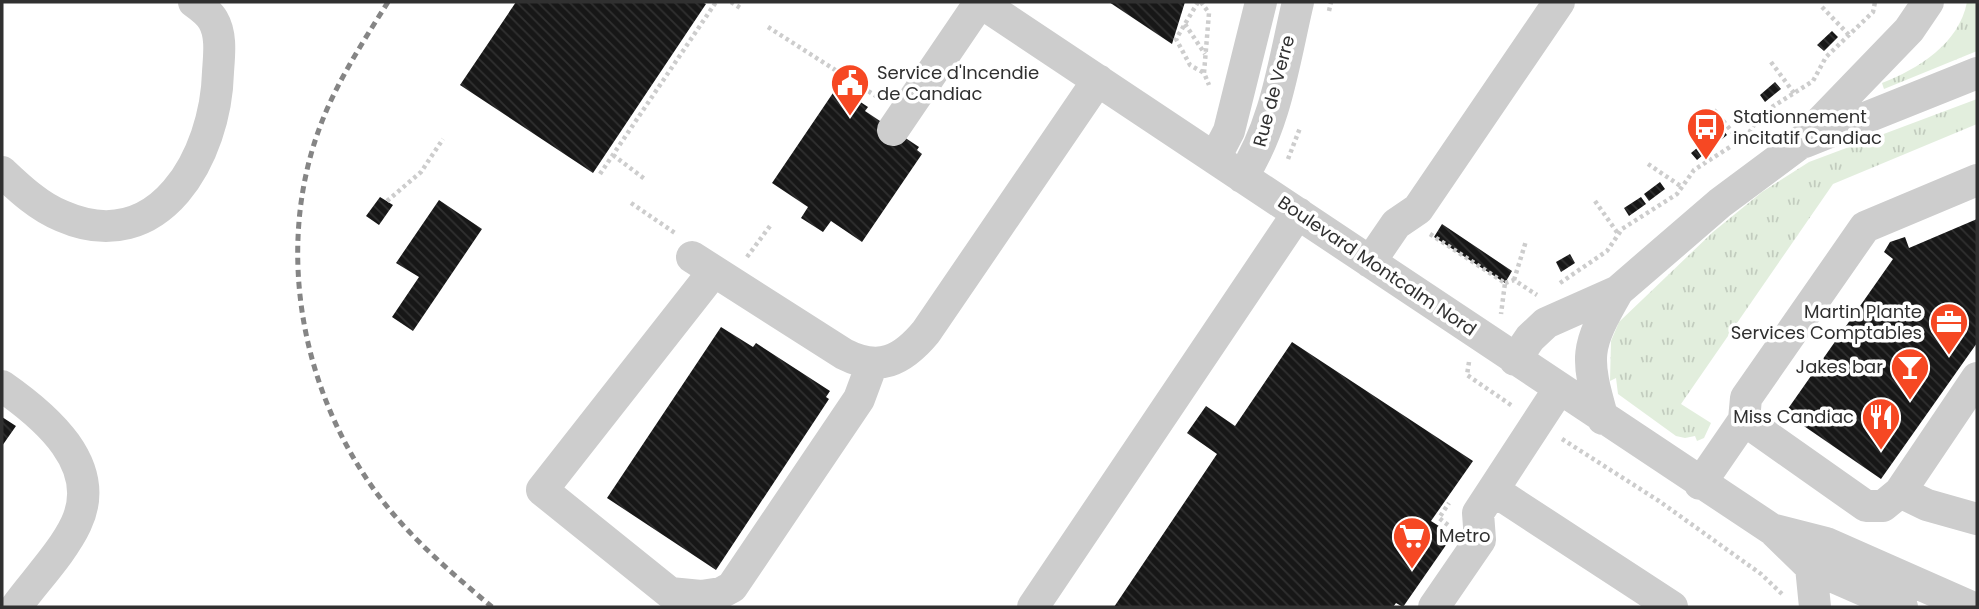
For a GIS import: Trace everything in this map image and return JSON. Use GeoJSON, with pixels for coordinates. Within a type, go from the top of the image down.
{"type":"FeatureCollection","features":[{"type":"Feature","properties":{"kind":"street","name":"Boulevard Montcalm Nord"},"geometry":{"type":"LineString","coordinates":[[980,2],[1700,484],[1773,530],[1811,567],[1902,607]]}},
{"type":"Feature","properties":{"kind":"street"},"geometry":{"type":"LineString","coordinates":[[888,115],[980,2]]}},
{"type":"Feature","properties":{"kind":"street","name":"Rue de Verre"},"geometry":{"type":"LineString","coordinates":[[1215,158],[1229,131],[1261,2]]}},
{"type":"Feature","properties":{"kind":"street","name":"Rue de Verre"},"geometry":{"type":"LineString","coordinates":[[1242,177],[1260,150],[1268,129],[1298,2]]}},
{"type":"Feature","properties":{"kind":"street"},"geometry":{"type":"LineString","coordinates":[[1378,267],[1396,224],[1422,220],[1559,2]]}},
{"type":"Feature","properties":{"kind":"street"},"geometry":{"type":"LineString","coordinates":[[1515,360],[1530,338],[1546,323],[1618,291],[1720,203],[1798,145],[1909,30],[1928,2]]}},
{"type":"Feature","properties":{"kind":"street"},"geometry":{"type":"LineString","coordinates":[[2,172],[25,193],[62,217],[98,225],[122,225],[140,219],[160,206],[191,175],[204,146],[218,98],[219,46],[213,15]]}},
{"type":"Feature","properties":{"kind":"street"},"geometry":{"type":"LineString","coordinates":[[1798,145],[1977,73]]}},
{"type":"Feature","properties":{"kind":"street"},"geometry":{"type":"LineString","coordinates":[[872,364],[859,399],[732,587],[721,593],[701,596],[670,593],[542,490],[712,270],[844,354],[872,364],[884,363],[904,355],[926,332],[1097,80]]}},
{"type":"Feature","properties":{"kind":"street"},"geometry":{"type":"LineString","coordinates":[[1700,484],[1744,420],[1746,398],[1865,227],[1977,180]]}},
{"type":"Feature","properties":{"kind":"street"},"geometry":{"type":"LineString","coordinates":[[1033,607],[1298,213]]}},
{"type":"Feature","properties":{"kind":"street"},"geometry":{"type":"LineString","coordinates":[[1603,419],[1591,376],[1590,354],[1594,333],[1618,291]]}},
{"type":"Feature","properties":{"kind":"street"},"geometry":{"type":"LineString","coordinates":[[1744,420],[1866,506],[1883,506],[1900,492],[1977,378]]}},
{"type":"Feature","properties":{"kind":"street"},"geometry":{"type":"LineString","coordinates":[[2,386],[54,428],[72,453],[83,479],[82,505],[75,525],[16,607]]}},
{"type":"Feature","properties":{"kind":"street"},"geometry":{"type":"LineString","coordinates":[[1434,607],[1480,540],[1478,513],[1559,389]]}},
{"type":"Feature","properties":{"kind":"street"},"geometry":{"type":"LineString","coordinates":[[1493,490],[1672,607]]}},
{"type":"Feature","properties":{"kind":"street"},"geometry":{"type":"LineString","coordinates":[[1900,492],[1927,505],[1977,519]]}},
{"type":"Feature","properties":{"kind":"street","name":"Boulevard Montcalm Nord"},"geometry":{"type":"LineString","coordinates":[[1773,530],[1826,543],[1947,602]]}},
{"type":"Feature","properties":{"kind":"street"},"geometry":{"type":"LineString","coordinates":[[1802,605],[1811,567]]}},
{"type":"Feature","properties":{"kind":"path"},"geometry":{"type":"LineString","coordinates":[[600,174],[716,2]]}},
{"type":"Feature","properties":{"kind":"path"},"geometry":{"type":"LineString","coordinates":[[732,2],[742,9]]}},
{"type":"Feature","properties":{"kind":"path"},"geometry":{"type":"LineString","coordinates":[[1203,73],[1209,13],[1199,2],[1176,39],[1190,65],[1203,73],[1212,92]]}},
{"type":"Feature","properties":{"kind":"path"},"geometry":{"type":"LineString","coordinates":[[1555,287],[1607,251],[1619,234],[1677,194],[1694,170],[1747,136],[1761,114],[1813,81],[1826,57],[1873,12],[1875,2]]}},
{"type":"Feature","properties":{"kind":"path"},"geometry":{"type":"LineString","coordinates":[[1822,8],[1849,35]]}},
{"type":"Feature","properties":{"kind":"path"},"geometry":{"type":"LineString","coordinates":[[1185,23],[1206,55]]}},
{"type":"Feature","properties":{"kind":"path"},"geometry":{"type":"LineString","coordinates":[[768,27],[863,87],[888,115]]}},
{"type":"Feature","properties":{"kind":"path"},"geometry":{"type":"LineString","coordinates":[[1771,62],[1794,93]]}},
{"type":"Feature","properties":{"kind":"path"},"geometry":{"type":"LineString","coordinates":[[855,98],[863,87]]}},
{"type":"Feature","properties":{"kind":"path"},"geometry":{"type":"LineString","coordinates":[[1714,110],[1739,140]]}},
{"type":"Feature","properties":{"kind":"path"},"geometry":{"type":"LineString","coordinates":[[387,201],[421,172],[443,139]]}},
{"type":"Feature","properties":{"kind":"path"},"geometry":{"type":"LineString","coordinates":[[613,155],[646,180]]}},
{"type":"Feature","properties":{"kind":"path"},"geometry":{"type":"LineString","coordinates":[[1648,164],[1682,187]]}},
{"type":"Feature","properties":{"kind":"path"},"geometry":{"type":"LineString","coordinates":[[1595,201],[1619,234]]}},
{"type":"Feature","properties":{"kind":"path"},"geometry":{"type":"LineString","coordinates":[[631,204],[689,243],[712,270],[770,226]]}},
{"type":"Feature","properties":{"kind":"path"},"geometry":{"type":"LineString","coordinates":[[1422,220],[1505,283],[1514,280]]}},
{"type":"Feature","properties":{"kind":"path"},"geometry":{"type":"LineString","coordinates":[[1514,280],[1526,241]]}},
{"type":"Feature","properties":{"kind":"path"},"geometry":{"type":"LineString","coordinates":[[1514,280],[1544,300]]}},
{"type":"Feature","properties":{"kind":"path","name":"Boulevard Montcalm Nord"},"geometry":{"type":"LineString","coordinates":[[1503,310],[1505,283]]}},
{"type":"Feature","properties":{"kind":"path","name":"Boulevard Montcalm Nord"},"geometry":{"type":"LineString","coordinates":[[1469,361],[1467,375],[1517,409]]}},
{"type":"Feature","properties":{"kind":"path"},"geometry":{"type":"LineString","coordinates":[[1554,434],[1659,501],[1802,605]]}},
{"type":"Feature","properties":{"kind":"green space"},"geometry":{"type":"Polygon","coordinates":[[[1967,2],[1977,2],[1977,51],[1884,89],[1882,83],[1923,62],[1946,42],[1963,17],[1967,2]]]}},
{"type":"Feature","properties":{"kind":"green space"},"geometry":{"type":"Polygon","coordinates":[[[1977,99],[1977,124],[1833,184],[1681,404],[1711,423],[1704,438],[1697,441],[1695,436],[1676,436],[1618,394],[1616,378],[1610,381],[1611,341],[1619,322],[1713,232],[1762,192],[1809,162],[1977,99]]]}},
{"type":"Feature","properties":{"kind":"building"},"geometry":{"type":"Polygon","coordinates":[[[516,2],[706,4],[593,173],[460,85],[516,2]]]}},
{"type":"Feature","properties":{"kind":"building"},"geometry":{"type":"Polygon","coordinates":[[[1109,2],[1185,2],[1172,44],[1109,2]]]}},
{"type":"Feature","properties":{"kind":"building"},"geometry":{"type":"Polygon","coordinates":[[[1832,31],[1838,37],[1824,51],[1817,45],[1832,31]]]}},
{"type":"Feature","properties":{"kind":"building"},"geometry":{"type":"Polygon","coordinates":[[[1775,82],[1781,89],[1765,102],[1760,95],[1775,82]]]}},
{"type":"Feature","properties":{"kind":"building"},"geometry":{"type":"Polygon","coordinates":[[[835,90],[845,96],[847,93],[868,107],[865,111],[919,147],[917,150],[922,154],[862,242],[831,221],[823,232],[801,218],[808,207],[772,183],[835,90]]]}},
{"type":"Feature","properties":{"kind":"building"},"geometry":{"type":"Polygon","coordinates":[[[1721,128],[1727,135],[1697,160],[1691,153],[1721,128]]]}},
{"type":"Feature","properties":{"kind":"building"},"geometry":{"type":"Polygon","coordinates":[[[1660,182],[1665,189],[1649,201],[1644,194],[1660,182]]]}},
{"type":"Feature","properties":{"kind":"building"},"geometry":{"type":"Polygon","coordinates":[[[380,197],[393,205],[379,225],[366,216],[380,197]]]}},
{"type":"Feature","properties":{"kind":"building"},"geometry":{"type":"Polygon","coordinates":[[[1641,197],[1646,204],[1629,216],[1624,208],[1641,197]]]}},
{"type":"Feature","properties":{"kind":"building"},"geometry":{"type":"Polygon","coordinates":[[[439,200],[482,229],[413,331],[392,317],[419,277],[396,263],[439,200]]]}},
{"type":"Feature","properties":{"kind":"building"},"geometry":{"type":"Polygon","coordinates":[[[1977,219],[1977,343],[1881,479],[1785,413],[1893,259],[1884,252],[1890,242],[1905,237],[1909,248],[1977,219]]]}},
{"type":"Feature","properties":{"kind":"building"},"geometry":{"type":"Polygon","coordinates":[[[1442,224],[1512,271],[1505,283],[1434,237],[1442,224]]]}},
{"type":"Feature","properties":{"kind":"building"},"geometry":{"type":"Polygon","coordinates":[[[1570,254],[1575,263],[1561,272],[1556,262],[1570,254]]]}},
{"type":"Feature","properties":{"kind":"building"},"geometry":{"type":"Polygon","coordinates":[[[721,327],[753,347],[756,343],[830,391],[826,397],[829,399],[716,570],[607,498],[721,327]]]}},
{"type":"Feature","properties":{"kind":"building"},"geometry":{"type":"Polygon","coordinates":[[[1292,342],[1473,461],[1431,521],[1453,535],[1403,607],[1396,603],[1393,607],[1114,607],[1217,454],[1187,433],[1206,406],[1235,426],[1292,342]]]}},
{"type":"Feature","properties":{"kind":"building"},"geometry":{"type":"Polygon","coordinates":[[[2,417],[16,426],[2,446],[2,417]]]}},
{"type":"Feature","properties":{"kind":"railway"},"geometry":{"type":"LineString","coordinates":[[388,2],[330,102],[316,138],[304,185],[298,233],[299,281],[305,329],[317,376],[335,421],[357,464],[409,532],[492,607]]}},
{"type":"Feature","properties":{"kind":"place","name":"Service d'Incendie de Candiac"},"geometry":{"type":"Point","coordinates":[850,117]}},
{"type":"Feature","properties":{"kind":"place","name":"Stationnement incitatif Candiac"},"geometry":{"type":"Point","coordinates":[1706,161]}},
{"type":"Feature","properties":{"kind":"place","name":"Martin Plante Services Comptables"},"geometry":{"type":"Point","coordinates":[1949,356]}},
{"type":"Feature","properties":{"kind":"place","name":"Jakes bar"},"geometry":{"type":"Point","coordinates":[1910,401]}},
{"type":"Feature","properties":{"kind":"place","name":"Miss Candiac"},"geometry":{"type":"Point","coordinates":[1881,451]}},
{"type":"Feature","properties":{"kind":"place","name":"Metro"},"geometry":{"type":"Point","coordinates":[1412,570]}}]}
